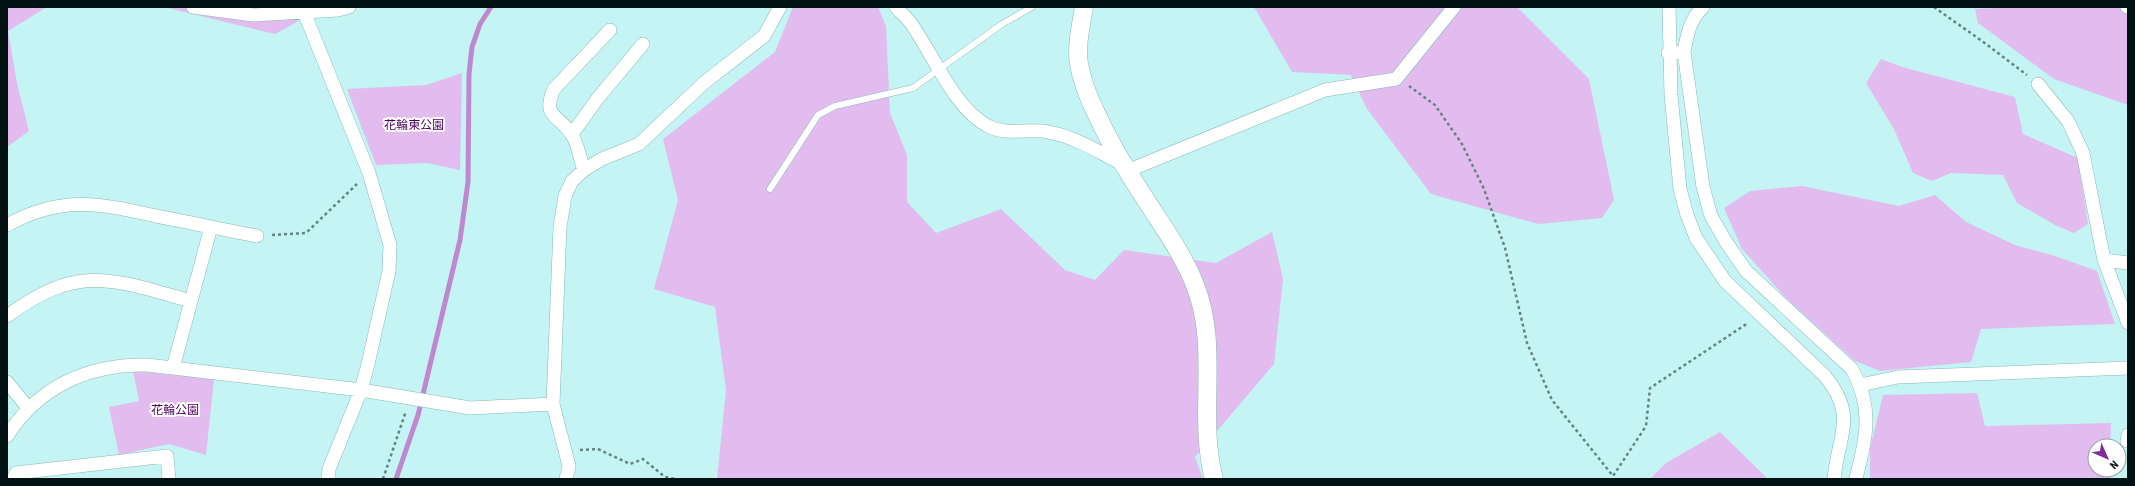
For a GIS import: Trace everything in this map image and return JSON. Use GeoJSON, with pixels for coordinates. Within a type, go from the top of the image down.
{"type":"FeatureCollection","features":[{"type":"Feature","properties":{"kind":"street"},"geometry":{"type":"LineString","coordinates":[[193,7],[253,15],[303,10],[338,10],[350,7]]}},
{"type":"Feature","properties":{"kind":"street"},"geometry":{"type":"LineString","coordinates":[[566,479],[569,466],[553,404],[560,227],[565,196],[572,181],[584,170],[602,159],[639,144],[705,82],[764,36],[780,7]]}},
{"type":"Feature","properties":{"kind":"street"},"geometry":{"type":"LineString","coordinates":[[896,7],[910,22],[940,70],[968,110],[988,126],[1005,131],[1048,132],[1082,144],[1125,168]]}},
{"type":"Feature","properties":{"kind":"street"},"geometry":{"type":"LineString","coordinates":[[1084,7],[1078,51],[1083,81],[1107,137],[1125,168],[1186,263],[1203,307],[1207,332],[1208,443],[1214,479]]}},
{"type":"Feature","properties":{"kind":"street"},"geometry":{"type":"LineString","coordinates":[[1125,168],[1325,90],[1396,79],[1454,7]]}},
{"type":"Feature","properties":{"kind":"street"},"geometry":{"type":"LineString","coordinates":[[1669,7],[1668,53],[1680,189],[1687,215],[1696,238],[1709,260],[1725,281],[1825,376],[1836,389],[1842,401],[1845,418],[1834,479]]}},
{"type":"Feature","properties":{"kind":"street"},"geometry":{"type":"LineString","coordinates":[[1703,7],[1696,13],[1687,32],[1684,52],[1703,187],[1711,216],[1726,242],[1746,271],[1852,369],[1860,384],[1867,416],[1866,436],[1856,479]]}},
{"type":"Feature","properties":{"kind":"street"},"geometry":{"type":"LineString","coordinates":[[303,10],[369,172],[376,201],[387,231],[391,257],[361,390],[329,469],[328,479]]}},
{"type":"Feature","properties":{"kind":"street"},"geometry":{"type":"LineString","coordinates":[[584,170],[572,134],[554,118],[549,109],[549,100],[554,89],[610,30]]}},
{"type":"Feature","properties":{"kind":"street"},"geometry":{"type":"LineString","coordinates":[[572,134],[598,98],[643,44]]}},
{"type":"Feature","properties":{"kind":"street"},"geometry":{"type":"LineString","coordinates":[[1668,53],[1684,52]]}},
{"type":"Feature","properties":{"kind":"street"},"geometry":{"type":"LineString","coordinates":[[2038,84],[2068,121],[2083,153],[2104,260],[2128,323]]}},
{"type":"Feature","properties":{"kind":"street"},"geometry":{"type":"LineString","coordinates":[[7,225],[26,214],[50,207],[100,204],[257,236]]}},
{"type":"Feature","properties":{"kind":"street"},"geometry":{"type":"LineString","coordinates":[[174,368],[211,227]]}},
{"type":"Feature","properties":{"kind":"street"},"geometry":{"type":"LineString","coordinates":[[2104,260],[2128,262]]}},
{"type":"Feature","properties":{"kind":"street"},"geometry":{"type":"LineString","coordinates":[[7,316],[28,300],[48,290],[70,282],[88,280],[129,284],[191,301]]}},
{"type":"Feature","properties":{"kind":"street"},"geometry":{"type":"LineString","coordinates":[[7,436],[29,409],[51,390],[74,378],[100,368],[123,365],[174,368],[361,390],[470,408],[553,404]]}},
{"type":"Feature","properties":{"kind":"street"},"geometry":{"type":"LineString","coordinates":[[1860,384],[1898,377],[2128,368]]}},
{"type":"Feature","properties":{"kind":"street"},"geometry":{"type":"LineString","coordinates":[[7,382],[29,409]]}},
{"type":"Feature","properties":{"kind":"street"},"geometry":{"type":"LineString","coordinates":[[13,479],[16,473],[167,456],[169,479]]}},
{"type":"Feature","properties":{"kind":"lane"},"geometry":{"type":"LineString","coordinates":[[770,189],[818,115],[835,106],[913,88],[1002,24],[1032,7]]}},
{"type":"Feature","properties":{"kind":"path"},"geometry":{"type":"LineString","coordinates":[[1934,7],[1986,44],[2038,84]]}},
{"type":"Feature","properties":{"kind":"path"},"geometry":{"type":"LineString","coordinates":[[1396,79],[1413,87],[1435,106],[1462,144],[1484,189],[1505,248],[1527,343],[1552,400],[1613,476],[1646,426],[1650,388],[1760,315]]}},
{"type":"Feature","properties":{"kind":"path"},"geometry":{"type":"LineString","coordinates":[[257,236],[306,233],[369,172]]}},
{"type":"Feature","properties":{"kind":"path"},"geometry":{"type":"LineString","coordinates":[[384,479],[411,398]]}},
{"type":"Feature","properties":{"kind":"path"},"geometry":{"type":"LineString","coordinates":[[565,451],[598,449],[630,464],[643,459],[665,477],[676,479]]}},
{"type":"Feature","properties":{"kind":"green space"},"geometry":{"type":"Polygon","coordinates":[[[7,7],[47,7],[8,31],[17,83],[29,131],[7,147],[7,7]]]}},
{"type":"Feature","properties":{"kind":"green space"},"geometry":{"type":"Polygon","coordinates":[[[164,7],[301,7],[297,22],[275,34],[164,7]]]}},
{"type":"Feature","properties":{"kind":"green space"},"geometry":{"type":"Polygon","coordinates":[[[793,7],[878,7],[886,26],[890,113],[907,155],[907,202],[936,233],[1001,209],[1065,270],[1095,280],[1124,250],[1216,263],[1272,232],[1283,279],[1274,364],[1195,457],[1203,479],[717,479],[726,390],[715,307],[654,289],[678,200],[663,139],[775,52],[793,7]]]}},
{"type":"Feature","properties":{"kind":"green space"},"geometry":{"type":"Polygon","coordinates":[[[1254,7],[1517,7],[1589,79],[1614,200],[1602,218],[1538,224],[1431,194],[1367,109],[1351,75],[1292,72],[1254,7]]]}},
{"type":"Feature","properties":{"kind":"green space"},"geometry":{"type":"Polygon","coordinates":[[[2013,7],[2128,7],[2128,105],[2054,79],[1978,23],[1975,9],[2013,7]]]}},
{"type":"Feature","properties":{"kind":"green space"},"geometry":{"type":"Polygon","coordinates":[[[1881,59],[1902,67],[2015,97],[2023,134],[2078,158],[2088,224],[2074,233],[2057,226],[2017,203],[2003,175],[1951,173],[1932,181],[1913,173],[1894,129],[1866,83],[1881,59]]]}},
{"type":"Feature","properties":{"kind":"green space","name":"花輪東公園"},"geometry":{"type":"Polygon","coordinates":[[[462,73],[460,170],[427,163],[376,165],[347,89],[426,85],[462,73]]]}},
{"type":"Feature","properties":{"kind":"green space"},"geometry":{"type":"Polygon","coordinates":[[[1802,186],[1899,206],[1935,195],[1966,222],[2015,245],[2055,256],[2097,271],[2115,324],[1981,329],[1971,362],[1880,371],[1855,361],[1786,298],[1742,249],[1724,208],[1750,191],[1802,186]]]}},
{"type":"Feature","properties":{"kind":"green space","name":"花輪公園"},"geometry":{"type":"Polygon","coordinates":[[[133,371],[214,379],[206,455],[169,444],[119,455],[109,407],[139,401],[133,371]]]}},
{"type":"Feature","properties":{"kind":"green space"},"geometry":{"type":"Polygon","coordinates":[[[1977,393],[1985,426],[2111,423],[2110,438],[2087,438],[2087,478],[2109,479],[1870,479],[1870,449],[1883,395],[1977,393]]]}},
{"type":"Feature","properties":{"kind":"green space"},"geometry":{"type":"Polygon","coordinates":[[[1720,432],[1768,479],[1650,479],[1666,463],[1720,432]]]}},
{"type":"Feature","properties":{"kind":"waterway"},"geometry":{"type":"LineString","coordinates":[[396,479],[418,415],[460,240],[468,182],[469,74],[472,47],[480,24],[491,7]]}}]}
